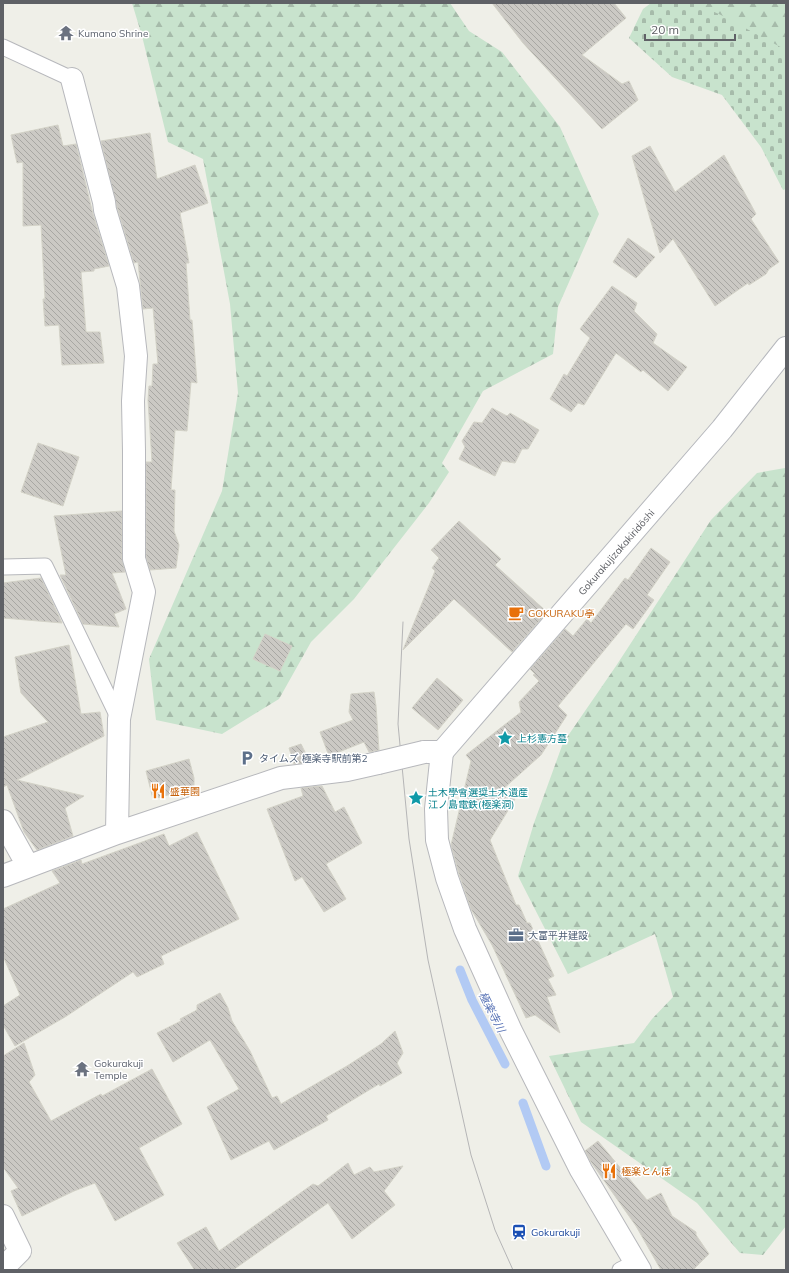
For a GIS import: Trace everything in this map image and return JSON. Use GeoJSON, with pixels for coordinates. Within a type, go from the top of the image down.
{"type":"FeatureCollection","features":[{"type":"Feature","properties":{"kind":"street"},"geometry":{"type":"LineString","coordinates":[[72,79],[105,210],[128,286],[136,356],[132,401],[134,451],[134,559],[144,592],[119,719],[117,833]]}},
{"type":"Feature","properties":{"kind":"street","name":"Gokurakujizakakiridōshi"},"geometry":{"type":"LineString","coordinates":[[433,752],[722,429],[786,348]]}},
{"type":"Feature","properties":{"kind":"street"},"geometry":{"type":"LineString","coordinates":[[3,876],[117,833],[281,778],[348,770],[433,752],[436,840],[447,878],[465,929],[511,1031],[632,1267]]}},
{"type":"Feature","properties":{"kind":"street"},"geometry":{"type":"LineString","coordinates":[[3,821],[28,866]]}},
{"type":"Feature","properties":{"kind":"street"},"geometry":{"type":"LineString","coordinates":[[3,1216],[20,1251],[3,1268]]}},
{"type":"Feature","properties":{"kind":"lane"},"geometry":{"type":"LineString","coordinates":[[3,47],[72,79]]}},
{"type":"Feature","properties":{"kind":"lane"},"geometry":{"type":"LineString","coordinates":[[4,566],[45,566],[119,719]]}},
{"type":"Feature","properties":{"kind":"green space"},"geometry":{"type":"Polygon","coordinates":[[[132,3],[450,3],[469,31],[502,52],[560,127],[599,214],[558,307],[553,354],[483,391],[442,463],[449,472],[429,503],[354,599],[311,642],[279,699],[222,734],[156,720],[149,659],[222,491],[238,393],[230,304],[203,159],[168,142],[142,36],[132,3]]]}},
{"type":"Feature","properties":{"kind":"green space"},"geometry":{"type":"Polygon","coordinates":[[[651,3],[694,3],[721,15],[786,50],[786,189],[783,190],[761,147],[722,95],[672,77],[629,38],[643,9],[651,3]]]}},
{"type":"Feature","properties":{"kind":"green space"},"geometry":{"type":"Polygon","coordinates":[[[659,3],[786,3],[786,115],[659,3]]]}},
{"type":"Feature","properties":{"kind":"green space"},"geometry":{"type":"Polygon","coordinates":[[[785,468],[786,1226],[763,1255],[740,1253],[697,1203],[581,1122],[549,1056],[634,1043],[652,1019],[673,997],[655,934],[568,974],[518,876],[534,823],[563,743],[616,666],[711,520],[757,473],[785,468]]]}},
{"type":"Feature","properties":{"kind":"building"},"geometry":{"type":"Polygon","coordinates":[[[492,3],[614,3],[626,18],[582,55],[622,84],[629,81],[638,100],[602,129],[523,43],[492,3]]]}},
{"type":"Feature","properties":{"kind":"building"},"geometry":{"type":"Polygon","coordinates":[[[58,125],[63,146],[76,144],[93,214],[109,266],[94,269],[94,271],[81,272],[86,332],[100,332],[104,363],[62,365],[59,325],[45,326],[41,225],[23,226],[23,162],[17,163],[11,135],[58,125]]]}},
{"type":"Feature","properties":{"kind":"building"},"geometry":{"type":"Polygon","coordinates":[[[150,133],[157,179],[195,165],[208,203],[180,213],[189,263],[186,263],[190,320],[192,320],[197,383],[191,382],[187,431],[175,430],[171,490],[175,490],[174,531],[179,545],[176,568],[150,570],[146,557],[146,462],[152,462],[148,400],[149,386],[152,386],[153,364],[158,364],[153,308],[143,309],[138,262],[134,263],[117,207],[101,141],[150,133]]]}},
{"type":"Feature","properties":{"kind":"building"},"geometry":{"type":"Polygon","coordinates":[[[650,146],[675,192],[724,155],[756,214],[751,219],[779,262],[769,269],[766,274],[749,285],[748,283],[715,306],[673,239],[660,253],[632,156],[650,146]]]}},
{"type":"Feature","properties":{"kind":"building"},"geometry":{"type":"Polygon","coordinates":[[[628,238],[655,257],[636,278],[613,262],[628,238]]]}},
{"type":"Feature","properties":{"kind":"building"},"geometry":{"type":"Polygon","coordinates":[[[612,286],[637,303],[634,311],[657,334],[653,343],[687,367],[668,391],[643,370],[641,372],[616,353],[584,405],[578,403],[571,412],[550,399],[564,374],[567,376],[590,338],[580,329],[612,286]]]}},
{"type":"Feature","properties":{"kind":"building"},"geometry":{"type":"Polygon","coordinates":[[[492,408],[507,416],[510,413],[539,430],[528,449],[522,449],[515,463],[502,461],[495,476],[459,459],[465,447],[462,441],[474,422],[482,423],[492,408]]]}},
{"type":"Feature","properties":{"kind":"building"},"geometry":{"type":"Polygon","coordinates":[[[38,443],[79,457],[63,506],[21,492],[38,443]]]}},
{"type":"Feature","properties":{"kind":"building"},"geometry":{"type":"Polygon","coordinates":[[[122,511],[122,559],[125,572],[112,573],[126,609],[114,614],[119,627],[83,624],[60,575],[66,575],[54,516],[122,511]]]}},
{"type":"Feature","properties":{"kind":"building"},"geometry":{"type":"Polygon","coordinates":[[[459,521],[501,559],[495,565],[547,612],[512,652],[454,599],[403,650],[435,571],[432,568],[439,558],[431,550],[459,521]]]}},
{"type":"Feature","properties":{"kind":"building"},"geometry":{"type":"Polygon","coordinates":[[[651,548],[670,562],[647,595],[654,600],[633,629],[626,624],[558,706],[567,715],[541,755],[502,790],[515,799],[490,840],[516,905],[519,905],[527,923],[530,923],[554,976],[548,979],[556,995],[547,997],[560,1033],[535,1015],[526,1018],[492,945],[471,909],[459,874],[451,845],[471,761],[466,755],[521,712],[519,702],[539,681],[530,669],[565,629],[573,636],[587,619],[591,623],[625,578],[628,580],[651,548]]]}},
{"type":"Feature","properties":{"kind":"building"},"geometry":{"type":"Polygon","coordinates":[[[41,578],[62,623],[3,618],[3,583],[41,578]]]}},
{"type":"Feature","properties":{"kind":"building"},"geometry":{"type":"Polygon","coordinates":[[[265,634],[292,646],[280,671],[253,659],[265,634]]]}},
{"type":"Feature","properties":{"kind":"building"},"geometry":{"type":"Polygon","coordinates":[[[69,645],[81,714],[100,712],[104,736],[17,780],[84,796],[65,808],[73,836],[37,850],[24,832],[7,785],[3,787],[3,737],[48,722],[21,693],[15,657],[69,645]]]}},
{"type":"Feature","properties":{"kind":"building"},"geometry":{"type":"Polygon","coordinates":[[[437,678],[463,700],[438,730],[412,708],[437,678]]]}},
{"type":"Feature","properties":{"kind":"building"},"geometry":{"type":"Polygon","coordinates":[[[374,692],[379,750],[369,752],[364,742],[329,756],[320,732],[353,720],[349,712],[351,694],[374,692]]]}},
{"type":"Feature","properties":{"kind":"building"},"geometry":{"type":"Polygon","coordinates":[[[301,744],[310,762],[294,764],[289,748],[301,744]]]}},
{"type":"Feature","properties":{"kind":"building"},"geometry":{"type":"Polygon","coordinates":[[[189,759],[194,778],[194,788],[153,799],[146,771],[189,759]]]}},
{"type":"Feature","properties":{"kind":"building"},"geometry":{"type":"Polygon","coordinates":[[[322,786],[335,812],[344,807],[362,843],[326,864],[346,899],[324,912],[302,877],[295,881],[267,809],[303,796],[301,788],[322,786]]]}},
{"type":"Feature","properties":{"kind":"building"},"geometry":{"type":"Polygon","coordinates":[[[197,832],[239,919],[161,956],[164,964],[137,977],[133,972],[65,1017],[15,1046],[3,1025],[3,1006],[20,995],[3,956],[3,909],[60,883],[52,871],[81,860],[82,864],[164,834],[169,846],[197,832]]]}},
{"type":"Feature","properties":{"kind":"building"},"geometry":{"type":"Polygon","coordinates":[[[220,993],[228,1008],[232,1021],[250,1051],[272,1098],[277,1096],[281,1104],[347,1066],[381,1044],[395,1031],[403,1053],[397,1063],[402,1073],[380,1086],[379,1084],[326,1116],[328,1120],[274,1150],[269,1141],[231,1160],[207,1107],[239,1089],[210,1040],[173,1062],[157,1033],[181,1021],[180,1019],[197,1010],[197,1005],[220,993]]]}},
{"type":"Feature","properties":{"kind":"building"},"geometry":{"type":"Polygon","coordinates":[[[24,1043],[35,1075],[29,1082],[51,1121],[152,1069],[182,1124],[139,1148],[164,1195],[115,1221],[95,1183],[74,1191],[22,1216],[11,1191],[18,1188],[3,1167],[3,1056],[24,1043]]]}},
{"type":"Feature","properties":{"kind":"building"},"geometry":{"type":"Polygon","coordinates":[[[598,1141],[647,1200],[661,1193],[672,1216],[696,1232],[696,1235],[709,1254],[693,1270],[661,1270],[636,1226],[591,1162],[585,1151],[598,1141]]]}},
{"type":"Feature","properties":{"kind":"building"},"geometry":{"type":"Polygon","coordinates":[[[348,1163],[354,1175],[370,1167],[374,1172],[403,1166],[384,1191],[395,1205],[352,1239],[328,1203],[233,1270],[192,1270],[194,1269],[177,1243],[206,1227],[219,1251],[313,1184],[318,1186],[348,1163]]]}},
{"type":"Feature","properties":{"kind":"waterway","name":"極楽寺川"},"geometry":{"type":"LineString","coordinates":[[460,970],[472,1000],[505,1064]]}},
{"type":"Feature","properties":{"kind":"waterway","name":"極楽寺川"},"geometry":{"type":"LineString","coordinates":[[523,1103],[546,1166]]}},
{"type":"Feature","properties":{"kind":"tram line"},"geometry":{"type":"LineString","coordinates":[[403,622],[398,724],[409,839],[428,960],[471,1155],[495,1230],[513,1270]]}},
{"type":"Feature","properties":{"kind":"place","name":"Kumano Shrine"},"geometry":{"type":"Point","coordinates":[66,33]}},
{"type":"Feature","properties":{"kind":"place","name":"GOKURAKU亭"},"geometry":{"type":"Point","coordinates":[516,613]}},
{"type":"Feature","properties":{"kind":"place","name":"上杉憲方墓"},"geometry":{"type":"Point","coordinates":[505,738]}},
{"type":"Feature","properties":{"kind":"place","name":"タイムズ 極楽寺駅前第2"},"geometry":{"type":"Point","coordinates":[247,758]}},
{"type":"Feature","properties":{"kind":"place","name":"盛華園"},"geometry":{"type":"Point","coordinates":[158,791]}},
{"type":"Feature","properties":{"kind":"place","name":"土木學會選奨土木遺産 江ノ島電鉄(極楽洞)"},"geometry":{"type":"Point","coordinates":[416,798]}},
{"type":"Feature","properties":{"kind":"place","name":"大富平井建設"},"geometry":{"type":"Point","coordinates":[516,935]}},
{"type":"Feature","properties":{"kind":"place","name":"Gokurakuji Temple"},"geometry":{"type":"Point","coordinates":[82,1069]}},
{"type":"Feature","properties":{"kind":"place","name":"極楽とんぼ"},"geometry":{"type":"Point","coordinates":[609,1171]}},
{"type":"Feature","properties":{"kind":"place","name":"Gokurakuji"},"geometry":{"type":"Point","coordinates":[519,1232]}}]}
